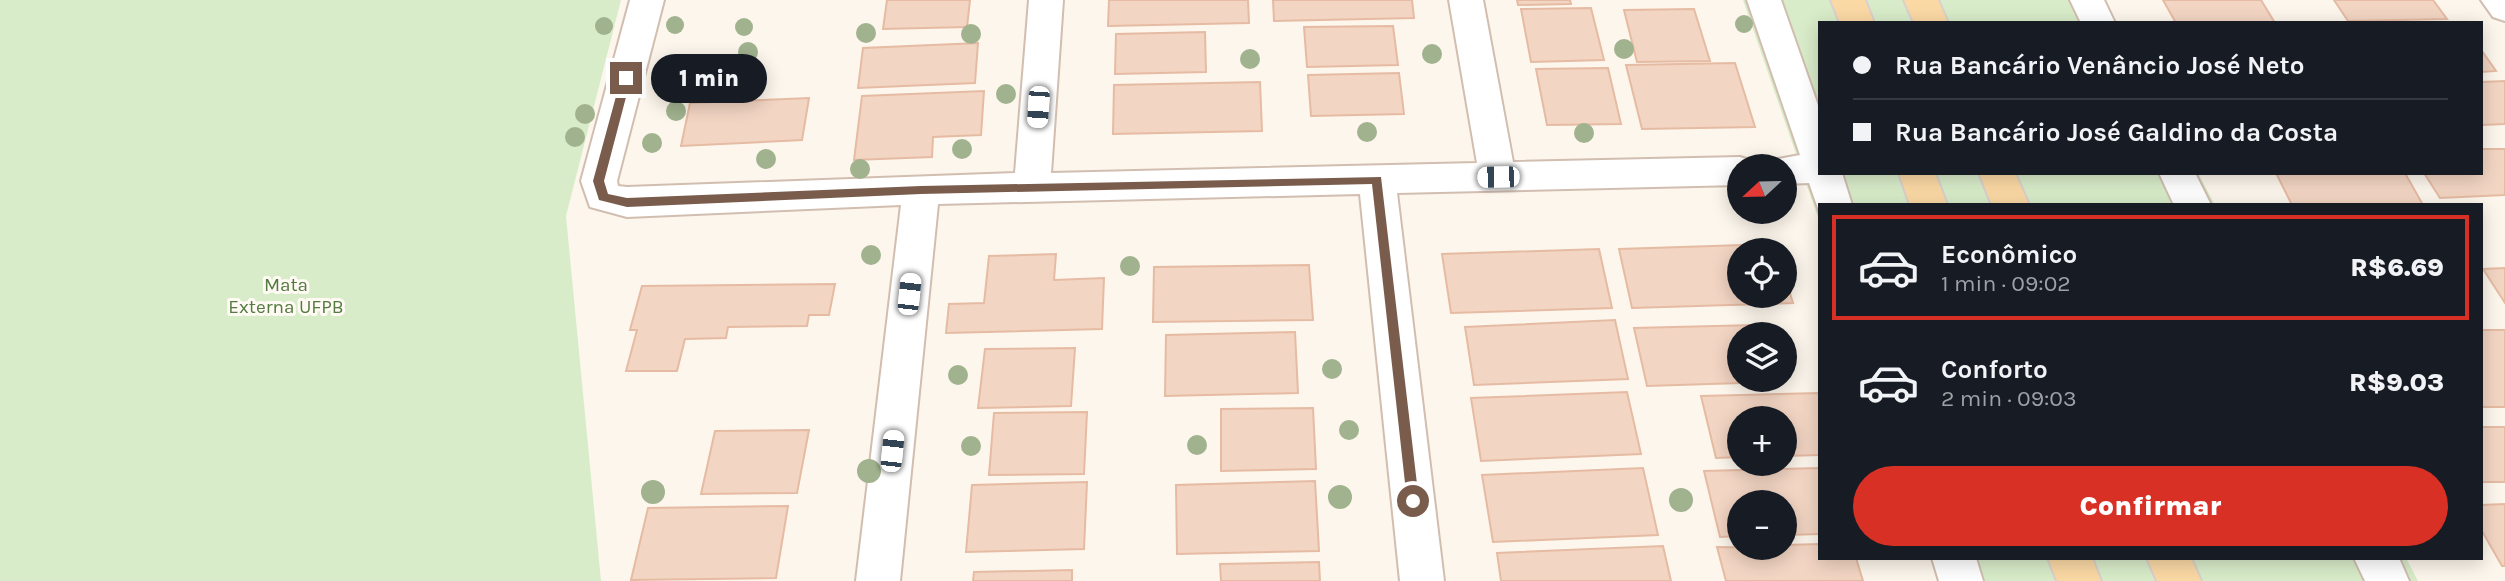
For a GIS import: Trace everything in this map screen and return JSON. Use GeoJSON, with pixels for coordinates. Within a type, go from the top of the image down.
{"type":"FeatureCollection","features":[{"type":"Feature","properties":{"kind":"main road"},"geometry":{"type":"LineString","coordinates":[[1848,0],[1856,21]]}},
{"type":"Feature","properties":{"kind":"main road"},"geometry":{"type":"LineString","coordinates":[[1921,0],[1930,21]]}},
{"type":"Feature","properties":{"kind":"main road"},"geometry":{"type":"LineString","coordinates":[[1918,175],[1928,203]]}},
{"type":"Feature","properties":{"kind":"main road"},"geometry":{"type":"LineString","coordinates":[[1998,175],[2010,203]]}},
{"type":"Feature","properties":{"kind":"main road"},"geometry":{"type":"LineString","coordinates":[[2071,560],[2079,581]]}},
{"type":"Feature","properties":{"kind":"main road"},"geometry":{"type":"LineString","coordinates":[[2170,560],[2179,581]]}},
{"type":"Feature","properties":{"kind":"street"},"geometry":{"type":"LineString","coordinates":[[647,0],[599,181],[603,197],[627,202],[921,190],[1727,171]]}},
{"type":"Feature","properties":{"kind":"street"},"geometry":{"type":"LineString","coordinates":[[1032,188],[1046,0]]}},
{"type":"Feature","properties":{"kind":"street"},"geometry":{"type":"LineString","coordinates":[[1466,0],[1498,177]]}},
{"type":"Feature","properties":{"kind":"street"},"geometry":{"type":"LineString","coordinates":[[1764,0],[1818,156]]}},
{"type":"Feature","properties":{"kind":"street"},"geometry":{"type":"LineString","coordinates":[[2087,0],[2097,21]]}},
{"type":"Feature","properties":{"kind":"street"},"geometry":{"type":"LineString","coordinates":[[2498,0],[2505,9]]}},
{"type":"Feature","properties":{"kind":"street"},"geometry":{"type":"LineString","coordinates":[[1797,170],[1818,169]]}},
{"type":"Feature","properties":{"kind":"street"},"geometry":{"type":"LineString","coordinates":[[1825,175],[1833,203]]}},
{"type":"Feature","properties":{"kind":"street"},"geometry":{"type":"LineString","coordinates":[[2177,175],[2192,203]]}},
{"type":"Feature","properties":{"kind":"street"},"geometry":{"type":"LineString","coordinates":[[1377,180],[1422,581]]}},
{"type":"Feature","properties":{"kind":"street"},"geometry":{"type":"LineString","coordinates":[[878,581],[921,190]]}},
{"type":"Feature","properties":{"kind":"street"},"geometry":{"type":"LineString","coordinates":[[1955,560],[1961,581]]}},
{"type":"Feature","properties":{"kind":"street"},"geometry":{"type":"LineString","coordinates":[[2377,560],[2387,581]]}},
{"type":"Feature","properties":{"kind":"green space","name":"Mata Externa UFPB"},"geometry":{"type":"Polygon","coordinates":[[[0,0],[621,0],[566,216],[601,581],[0,581],[0,0]]]}},
{"type":"Feature","properties":{"kind":"green space"},"geometry":{"type":"Polygon","coordinates":[[[1743,0],[2104,0],[2116,21],[1818,21],[1818,175],[2199,175],[2214,203],[1818,203],[1818,218],[1743,0]]]}},
{"type":"Feature","properties":{"kind":"green space"},"geometry":{"type":"Polygon","coordinates":[[[1936,560],[2407,560],[2418,581],[1943,581],[1936,560]]]}},
{"type":"Feature","properties":{"kind":"building"},"geometry":{"type":"Polygon","coordinates":[[[887,0],[970,0],[967,27],[883,29],[887,0]]]}},
{"type":"Feature","properties":{"kind":"building"},"geometry":{"type":"Polygon","coordinates":[[[1109,0],[1248,0],[1249,23],[1108,26],[1109,0]]]}},
{"type":"Feature","properties":{"kind":"building"},"geometry":{"type":"Polygon","coordinates":[[[1273,0],[1412,0],[1414,18],[1274,21],[1273,0]]]}},
{"type":"Feature","properties":{"kind":"building"},"geometry":{"type":"Polygon","coordinates":[[[1517,0],[1570,0],[1571,4],[1518,5],[1517,0]]]}},
{"type":"Feature","properties":{"kind":"building"},"geometry":{"type":"Polygon","coordinates":[[[2163,0],[2261,0],[2274,21],[2175,21],[2163,0]]]}},
{"type":"Feature","properties":{"kind":"building"},"geometry":{"type":"Polygon","coordinates":[[[2334,0],[2433,0],[2447,19],[2348,21],[2334,0]]]}},
{"type":"Feature","properties":{"kind":"building"},"geometry":{"type":"Polygon","coordinates":[[[1591,8],[1604,60],[1531,62],[1521,9],[1591,8]]]}},
{"type":"Feature","properties":{"kind":"building"},"geometry":{"type":"Polygon","coordinates":[[[1694,9],[1710,61],[1637,62],[1624,10],[1694,9]]]}},
{"type":"Feature","properties":{"kind":"building"},"geometry":{"type":"Polygon","coordinates":[[[1393,26],[1398,65],[1307,67],[1304,27],[1393,26]]]}},
{"type":"Feature","properties":{"kind":"building"},"geometry":{"type":"Polygon","coordinates":[[[1205,32],[1206,72],[1115,74],[1116,34],[1205,32]]]}},
{"type":"Feature","properties":{"kind":"building"},"geometry":{"type":"Polygon","coordinates":[[[978,43],[975,83],[858,88],[863,48],[978,43]]]}},
{"type":"Feature","properties":{"kind":"building"},"geometry":{"type":"Polygon","coordinates":[[[2483,52],[2496,71],[2483,72],[2483,52]]]}},
{"type":"Feature","properties":{"kind":"building"},"geometry":{"type":"Polygon","coordinates":[[[1735,63],[1755,127],[1642,129],[1626,65],[1735,63]]]}},
{"type":"Feature","properties":{"kind":"building"},"geometry":{"type":"Polygon","coordinates":[[[1608,68],[1621,124],[1547,125],[1536,69],[1608,68]]]}},
{"type":"Feature","properties":{"kind":"building"},"geometry":{"type":"Polygon","coordinates":[[[1399,73],[1404,114],[1311,116],[1308,75],[1399,73]]]}},
{"type":"Feature","properties":{"kind":"building"},"geometry":{"type":"Polygon","coordinates":[[[2505,81],[2505,124],[2483,125],[2483,82],[2505,81]]]}},
{"type":"Feature","properties":{"kind":"building"},"geometry":{"type":"Polygon","coordinates":[[[1260,82],[1262,131],[1113,134],[1114,85],[1260,82]]]}},
{"type":"Feature","properties":{"kind":"building"},"geometry":{"type":"Polygon","coordinates":[[[984,91],[981,135],[933,137],[932,157],[854,160],[862,96],[984,91]]]}},
{"type":"Feature","properties":{"kind":"building"},"geometry":{"type":"Polygon","coordinates":[[[809,98],[802,140],[681,146],[690,103],[809,98]]]}},
{"type":"Feature","properties":{"kind":"building"},"geometry":{"type":"Polygon","coordinates":[[[2483,149],[2505,149],[2505,195],[2440,198],[2425,175],[2483,175],[2483,149]]]}},
{"type":"Feature","properties":{"kind":"building"},"geometry":{"type":"Polygon","coordinates":[[[2277,175],[2406,175],[2422,203],[2291,203],[2277,175]]]}},
{"type":"Feature","properties":{"kind":"building"},"geometry":{"type":"Polygon","coordinates":[[[1727,246],[1727,305],[1632,308],[1619,249],[1727,246]]]}},
{"type":"Feature","properties":{"kind":"building"},"geometry":{"type":"Polygon","coordinates":[[[1599,249],[1612,308],[1451,313],[1442,254],[1599,249]]]}},
{"type":"Feature","properties":{"kind":"building"},"geometry":{"type":"Polygon","coordinates":[[[1056,254],[1054,280],[1104,278],[1102,329],[946,333],[949,304],[984,303],[989,256],[1056,254]]]}},
{"type":"Feature","properties":{"kind":"building"},"geometry":{"type":"Polygon","coordinates":[[[1309,265],[1313,320],[1153,322],[1154,267],[1309,265]]]}},
{"type":"Feature","properties":{"kind":"building"},"geometry":{"type":"Polygon","coordinates":[[[2505,268],[2505,303],[2483,269],[2505,268]]]}},
{"type":"Feature","properties":{"kind":"building"},"geometry":{"type":"Polygon","coordinates":[[[835,284],[829,315],[809,315],[807,326],[728,327],[726,338],[685,339],[677,371],[626,371],[637,330],[630,330],[642,286],[835,284]]]}},
{"type":"Feature","properties":{"kind":"building"},"geometry":{"type":"Polygon","coordinates":[[[1615,320],[1628,379],[1474,385],[1465,327],[1615,320]]]}},
{"type":"Feature","properties":{"kind":"building"},"geometry":{"type":"Polygon","coordinates":[[[1727,326],[1727,383],[1647,386],[1634,328],[1727,326]]]}},
{"type":"Feature","properties":{"kind":"building"},"geometry":{"type":"Polygon","coordinates":[[[2483,330],[2505,330],[2505,407],[2483,407],[2483,330]]]}},
{"type":"Feature","properties":{"kind":"building"},"geometry":{"type":"Polygon","coordinates":[[[1295,332],[1298,393],[1165,396],[1166,335],[1295,332]]]}},
{"type":"Feature","properties":{"kind":"building"},"geometry":{"type":"Polygon","coordinates":[[[1075,348],[1071,406],[978,408],[985,349],[1075,348]]]}},
{"type":"Feature","properties":{"kind":"building"},"geometry":{"type":"Polygon","coordinates":[[[1627,392],[1641,454],[1481,461],[1471,398],[1627,392]]]}},
{"type":"Feature","properties":{"kind":"building"},"geometry":{"type":"Polygon","coordinates":[[[1818,393],[1818,455],[1797,456],[1797,406],[1727,406],[1727,458],[1716,458],[1701,396],[1818,393]]]}},
{"type":"Feature","properties":{"kind":"building"},"geometry":{"type":"Polygon","coordinates":[[[1313,408],[1316,469],[1221,471],[1221,409],[1313,408]]]}},
{"type":"Feature","properties":{"kind":"building"},"geometry":{"type":"Polygon","coordinates":[[[1087,412],[1084,474],[989,475],[994,413],[1087,412]]]}},
{"type":"Feature","properties":{"kind":"building"},"geometry":{"type":"Polygon","coordinates":[[[2483,427],[2505,427],[2505,482],[2483,482],[2483,427]]]}},
{"type":"Feature","properties":{"kind":"building"},"geometry":{"type":"Polygon","coordinates":[[[809,430],[797,493],[701,494],[715,431],[809,430]]]}},
{"type":"Feature","properties":{"kind":"building"},"geometry":{"type":"Polygon","coordinates":[[[1643,468],[1658,535],[1493,542],[1482,475],[1643,468]]]}},
{"type":"Feature","properties":{"kind":"building"},"geometry":{"type":"Polygon","coordinates":[[[1818,468],[1818,534],[1797,535],[1797,490],[1727,490],[1727,537],[1720,537],[1704,471],[1727,470],[1727,476],[1797,476],[1797,469],[1818,468]]]}},
{"type":"Feature","properties":{"kind":"building"},"geometry":{"type":"Polygon","coordinates":[[[1315,481],[1319,551],[1177,554],[1176,485],[1315,481]]]}},
{"type":"Feature","properties":{"kind":"building"},"geometry":{"type":"Polygon","coordinates":[[[1087,482],[1084,549],[966,552],[972,485],[1087,482]]]}},
{"type":"Feature","properties":{"kind":"building"},"geometry":{"type":"Polygon","coordinates":[[[2505,504],[2505,566],[2502,566],[2483,533],[2483,505],[2505,504]]]}},
{"type":"Feature","properties":{"kind":"building"},"geometry":{"type":"Polygon","coordinates":[[[788,506],[776,578],[631,580],[648,508],[788,506]]]}},
{"type":"Feature","properties":{"kind":"building"},"geometry":{"type":"Polygon","coordinates":[[[1818,544],[1818,560],[1857,560],[1863,581],[1726,581],[1717,547],[1727,547],[1727,560],[1797,560],[1797,545],[1818,544]]]}},
{"type":"Feature","properties":{"kind":"building"},"geometry":{"type":"Polygon","coordinates":[[[1663,546],[1671,581],[1501,581],[1497,553],[1663,546]]]}},
{"type":"Feature","properties":{"kind":"building"},"geometry":{"type":"Polygon","coordinates":[[[1319,562],[1320,581],[1221,581],[1220,564],[1319,562]]]}},
{"type":"Feature","properties":{"kind":"building"},"geometry":{"type":"Polygon","coordinates":[[[1072,570],[1072,581],[973,581],[974,572],[1072,570]]]}},
{"type":"Feature","properties":{"kind":"route"},"geometry":{"type":"LineString","coordinates":[[626,78],[599,181],[603,197],[627,202],[921,190],[1377,180],[1413,501]]}}]}
